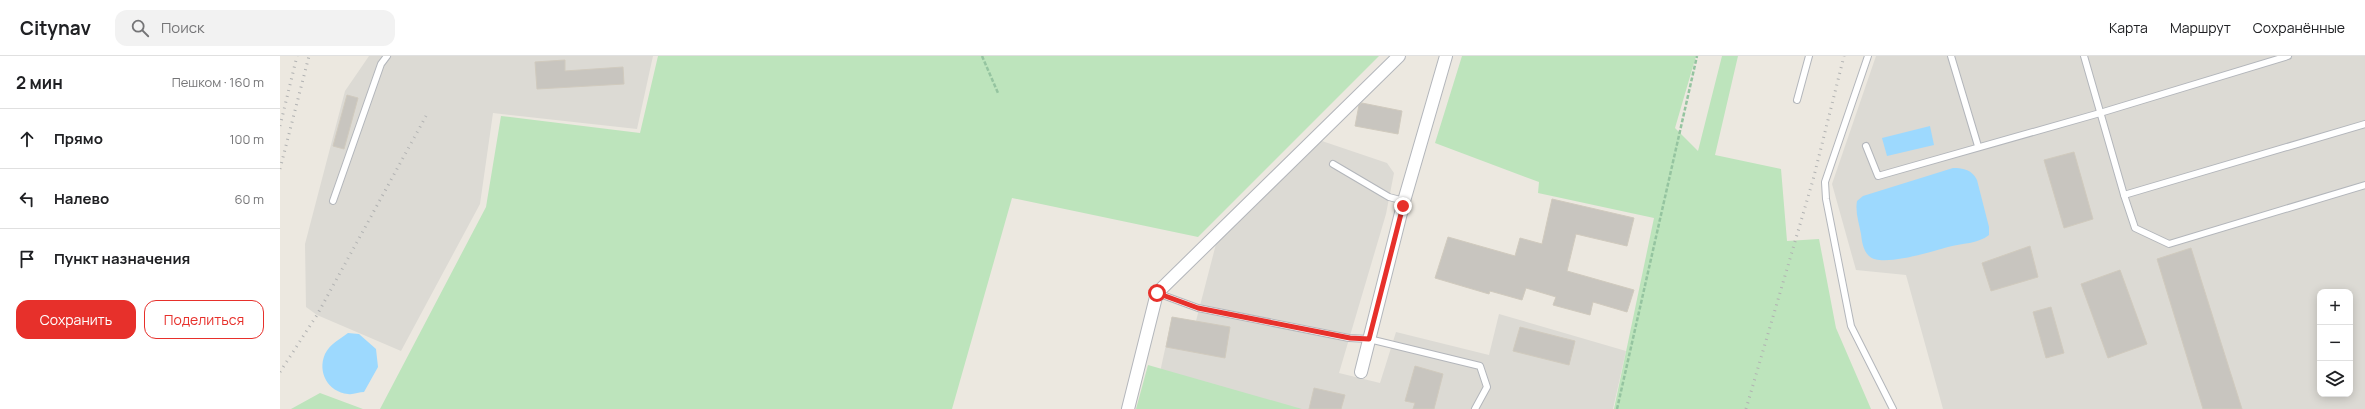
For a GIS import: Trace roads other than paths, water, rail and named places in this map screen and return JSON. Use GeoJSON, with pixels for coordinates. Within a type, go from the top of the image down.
{"type":"FeatureCollection","features":[{"type":"Feature","properties":{"kind":"street"},"geometry":{"type":"LineString","coordinates":[[1128,409],[1157,293],[1399,56]]}},
{"type":"Feature","properties":{"kind":"street"},"geometry":{"type":"LineString","coordinates":[[1361,372],[1404,201],[1446,56]]}},
{"type":"Feature","properties":{"kind":"lane"},"geometry":{"type":"LineString","coordinates":[[333,201],[381,64],[387,56]]}},
{"type":"Feature","properties":{"kind":"lane"},"geometry":{"type":"LineString","coordinates":[[1797,100],[1809,56]]}},
{"type":"Feature","properties":{"kind":"lane"},"geometry":{"type":"LineString","coordinates":[[1868,56],[1825,182],[1826,199],[1851,326],[1893,409]]}},
{"type":"Feature","properties":{"kind":"lane"},"geometry":{"type":"LineString","coordinates":[[1951,56],[1978,146]]}},
{"type":"Feature","properties":{"kind":"lane"},"geometry":{"type":"LineString","coordinates":[[2084,56],[2124,196],[2135,228],[2168,244],[2365,185]]}},
{"type":"Feature","properties":{"kind":"lane"},"geometry":{"type":"LineString","coordinates":[[1866,146],[1878,176],[1978,146],[2100,114],[2288,56]]}},
{"type":"Feature","properties":{"kind":"lane"},"geometry":{"type":"LineString","coordinates":[[2124,196],[2365,124]]}},
{"type":"Feature","properties":{"kind":"lane"},"geometry":{"type":"LineString","coordinates":[[1333,164],[1389,197],[1404,201]]}},
{"type":"Feature","properties":{"kind":"lane"},"geometry":{"type":"LineString","coordinates":[[1157,293],[1198,308],[1350,338],[1369,339],[1480,366],[1487,387],[1475,409]]}},
{"type":"Feature","properties":{"kind":"water"},"geometry":{"type":"Polygon","coordinates":[[[1930,126],[1934,145],[1887,156],[1882,138],[1930,126]]]}},
{"type":"Feature","properties":{"kind":"water"},"geometry":{"type":"Polygon","coordinates":[[[1953,168],[1967,170],[1973,174],[1977,180],[1989,227],[1989,235],[1975,242],[1907,258],[1884,260],[1875,259],[1869,256],[1862,243],[1857,213],[1857,201],[1863,196],[1953,168]]]}},
{"type":"Feature","properties":{"kind":"water"},"geometry":{"type":"Polygon","coordinates":[[[348,333],[359,334],[376,349],[378,367],[364,392],[352,394],[341,392],[330,385],[323,374],[322,368],[327,350],[348,333]]]}},
{"type":"Feature","properties":{"kind":"railway"},"geometry":{"type":"LineString","coordinates":[[280,126],[297,56]]}},
{"type":"Feature","properties":{"kind":"railway"},"geometry":{"type":"LineString","coordinates":[[280,169],[309,56]]}},
{"type":"Feature","properties":{"kind":"railway"},"geometry":{"type":"LineString","coordinates":[[1746,409],[1813,180],[1844,56]]}},
{"type":"Feature","properties":{"kind":"railway"},"geometry":{"type":"LineString","coordinates":[[280,372],[317,315],[426,116]]}}]}
